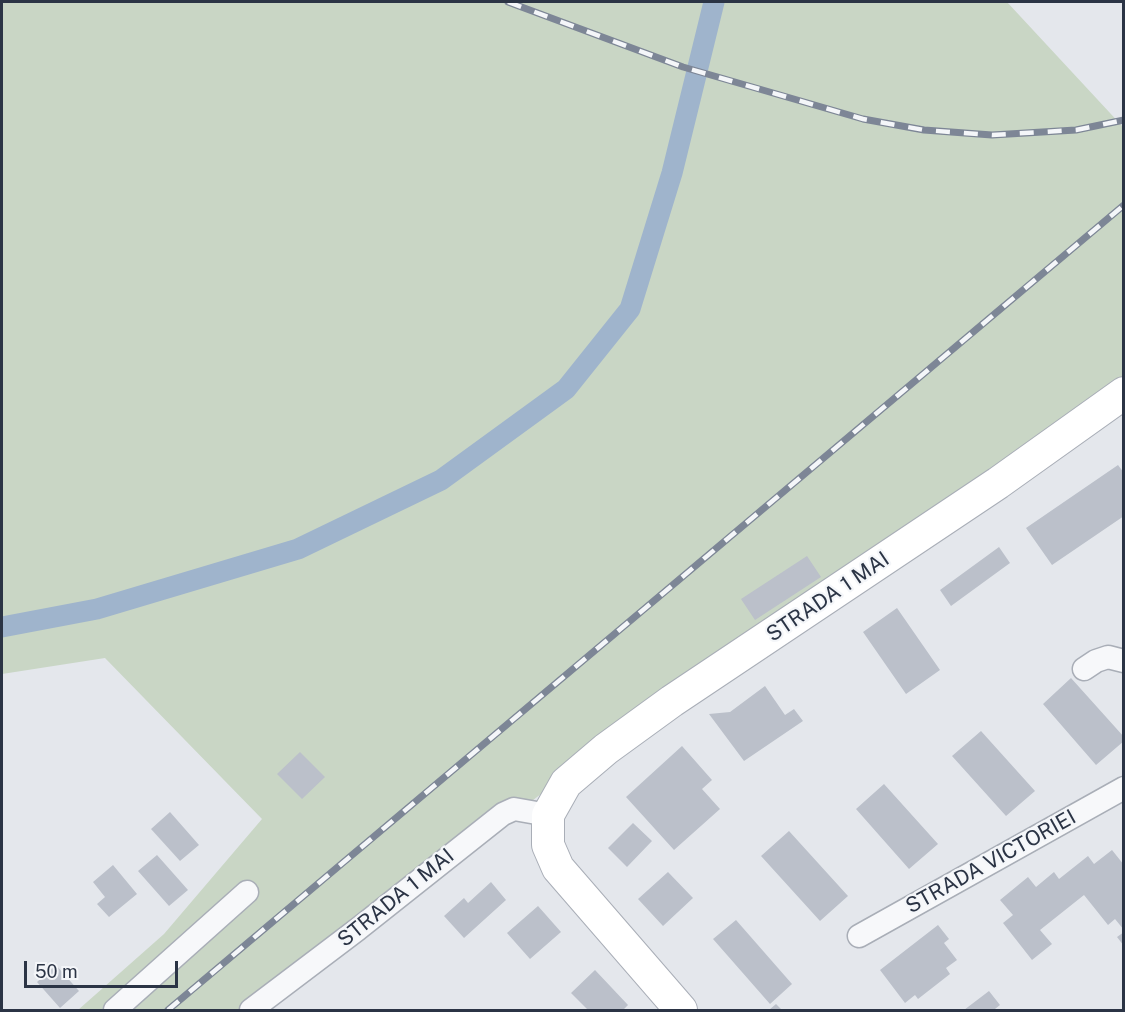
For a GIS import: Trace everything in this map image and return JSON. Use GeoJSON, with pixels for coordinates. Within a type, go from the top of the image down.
{"type":"FeatureCollection","features":[{"type":"Feature","properties":{"kind":"main road","name":"STRADA 1 MAI"},"geometry":{"type":"LineString","coordinates":[[548,814],[566,783],[606,749],[672,701],[998,483],[1124,393]]}},
{"type":"Feature","properties":{"kind":"main road"},"geometry":{"type":"LineString","coordinates":[[548,814],[548,845],[558,868],[681,1011]]}},
{"type":"Feature","properties":{"kind":"street"},"geometry":{"type":"LineString","coordinates":[[1084,669],[1108,657],[1124,661]]}},
{"type":"Feature","properties":{"kind":"street","name":"STRADA VICTORIEI"},"geometry":{"type":"LineString","coordinates":[[859,936],[1124,788]]}},
{"type":"Feature","properties":{"kind":"street","name":"STRADA 1 MAI"},"geometry":{"type":"LineString","coordinates":[[251,1011],[503,814],[514,809],[548,814]]}},
{"type":"Feature","properties":{"kind":"street"},"geometry":{"type":"LineString","coordinates":[[115,1011],[247,892]]}},
{"type":"Feature","properties":{"kind":"green space"},"geometry":{"type":"Polygon","coordinates":[[[2,2],[1007,2],[1123,127],[1123,380],[545,791],[255,1010],[78,1010],[164,934],[262,819],[105,658],[2,674],[2,2]]]}},
{"type":"Feature","properties":{"kind":"building"},"geometry":{"type":"Polygon","coordinates":[[[1118,465],[1124,473],[1124,516],[1052,565],[1026,528],[1118,465]]]}},
{"type":"Feature","properties":{"kind":"building"},"geometry":{"type":"Polygon","coordinates":[[[999,547],[1010,563],[951,606],[940,590],[999,547]]]}},
{"type":"Feature","properties":{"kind":"building"},"geometry":{"type":"Polygon","coordinates":[[[807,556],[821,577],[755,620],[741,599],[807,556]]]}},
{"type":"Feature","properties":{"kind":"building"},"geometry":{"type":"Polygon","coordinates":[[[897,608],[940,670],[906,694],[863,632],[897,608]]]}},
{"type":"Feature","properties":{"kind":"building"},"geometry":{"type":"Polygon","coordinates":[[[1071,678],[1124,737],[1124,741],[1096,765],[1043,704],[1071,678]]]}},
{"type":"Feature","properties":{"kind":"building"},"geometry":{"type":"Polygon","coordinates":[[[765,686],[785,715],[794,709],[803,721],[744,761],[709,714],[730,712],[765,686]]]}},
{"type":"Feature","properties":{"kind":"building"},"geometry":{"type":"Polygon","coordinates":[[[981,731],[1035,791],[1006,816],[952,756],[981,731]]]}},
{"type":"Feature","properties":{"kind":"building"},"geometry":{"type":"Polygon","coordinates":[[[682,746],[712,780],[702,789],[720,809],[674,850],[626,797],[682,746]]]}},
{"type":"Feature","properties":{"kind":"building"},"geometry":{"type":"Polygon","coordinates":[[[300,752],[325,777],[302,799],[277,774],[300,752]]]}},
{"type":"Feature","properties":{"kind":"building"},"geometry":{"type":"Polygon","coordinates":[[[884,784],[938,844],[909,869],[856,809],[884,784]]]}},
{"type":"Feature","properties":{"kind":"building"},"geometry":{"type":"Polygon","coordinates":[[[170,812],[199,845],[180,861],[151,829],[170,812]]]}},
{"type":"Feature","properties":{"kind":"building"},"geometry":{"type":"Polygon","coordinates":[[[633,823],[652,841],[627,867],[608,848],[633,823]]]}},
{"type":"Feature","properties":{"kind":"building"},"geometry":{"type":"Polygon","coordinates":[[[789,831],[848,896],[820,921],[761,856],[789,831]]]}},
{"type":"Feature","properties":{"kind":"building"},"geometry":{"type":"Polygon","coordinates":[[[1112,850],[1124,865],[1124,930],[1115,919],[1108,925],[1084,895],[1040,930],[1052,944],[1032,960],[1003,923],[1013,915],[1000,900],[1028,877],[1036,887],[1054,872],[1059,879],[1088,856],[1094,864],[1112,850]]]}},
{"type":"Feature","properties":{"kind":"building"},"geometry":{"type":"Polygon","coordinates":[[[157,855],[188,890],[169,906],[138,871],[157,855]]]}},
{"type":"Feature","properties":{"kind":"building"},"geometry":{"type":"Polygon","coordinates":[[[113,865],[137,894],[109,917],[97,904],[105,897],[93,882],[113,865]]]}},
{"type":"Feature","properties":{"kind":"building"},"geometry":{"type":"Polygon","coordinates":[[[668,872],[693,898],[663,926],[638,899],[668,872]]]}},
{"type":"Feature","properties":{"kind":"building"},"geometry":{"type":"Polygon","coordinates":[[[491,882],[506,900],[464,938],[444,916],[464,898],[468,903],[491,882]]]}},
{"type":"Feature","properties":{"kind":"building"},"geometry":{"type":"Polygon","coordinates":[[[538,906],[561,932],[530,959],[507,933],[538,906]]]}},
{"type":"Feature","properties":{"kind":"building"},"geometry":{"type":"Polygon","coordinates":[[[736,920],[792,984],[770,1004],[713,939],[736,920]]]}},
{"type":"Feature","properties":{"kind":"building"},"geometry":{"type":"Polygon","coordinates":[[[938,925],[949,939],[944,943],[957,960],[946,968],[950,974],[918,999],[915,995],[905,1003],[880,970],[938,925]]]}},
{"type":"Feature","properties":{"kind":"building"},"geometry":{"type":"Polygon","coordinates":[[[1124,932],[1124,946],[1117,937],[1124,932]]]}},
{"type":"Feature","properties":{"kind":"building"},"geometry":{"type":"Polygon","coordinates":[[[56,965],[79,991],[60,1008],[37,982],[56,965]]]}},
{"type":"Feature","properties":{"kind":"building"},"geometry":{"type":"Polygon","coordinates":[[[595,970],[628,1005],[623,1010],[588,1010],[571,993],[595,970]]]}},
{"type":"Feature","properties":{"kind":"building"},"geometry":{"type":"Polygon","coordinates":[[[989,991],[1000,1005],[995,1009],[997,1010],[964,1010],[989,991]]]}},
{"type":"Feature","properties":{"kind":"building"},"geometry":{"type":"Polygon","coordinates":[[[776,1004],[782,1010],[769,1010],[776,1004]]]}},
{"type":"Feature","properties":{"kind":"waterway"},"geometry":{"type":"LineString","coordinates":[[2,627],[97,609],[298,549],[441,480],[566,389],[630,309],[672,173],[714,2]]}},
{"type":"Feature","properties":{"kind":"railway"},"geometry":{"type":"LineString","coordinates":[[508,2],[683,67],[863,119],[924,130],[992,135],[1076,130],[1124,120]]}},
{"type":"Feature","properties":{"kind":"railway"},"geometry":{"type":"LineString","coordinates":[[168,1010],[1124,205]]}}]}
